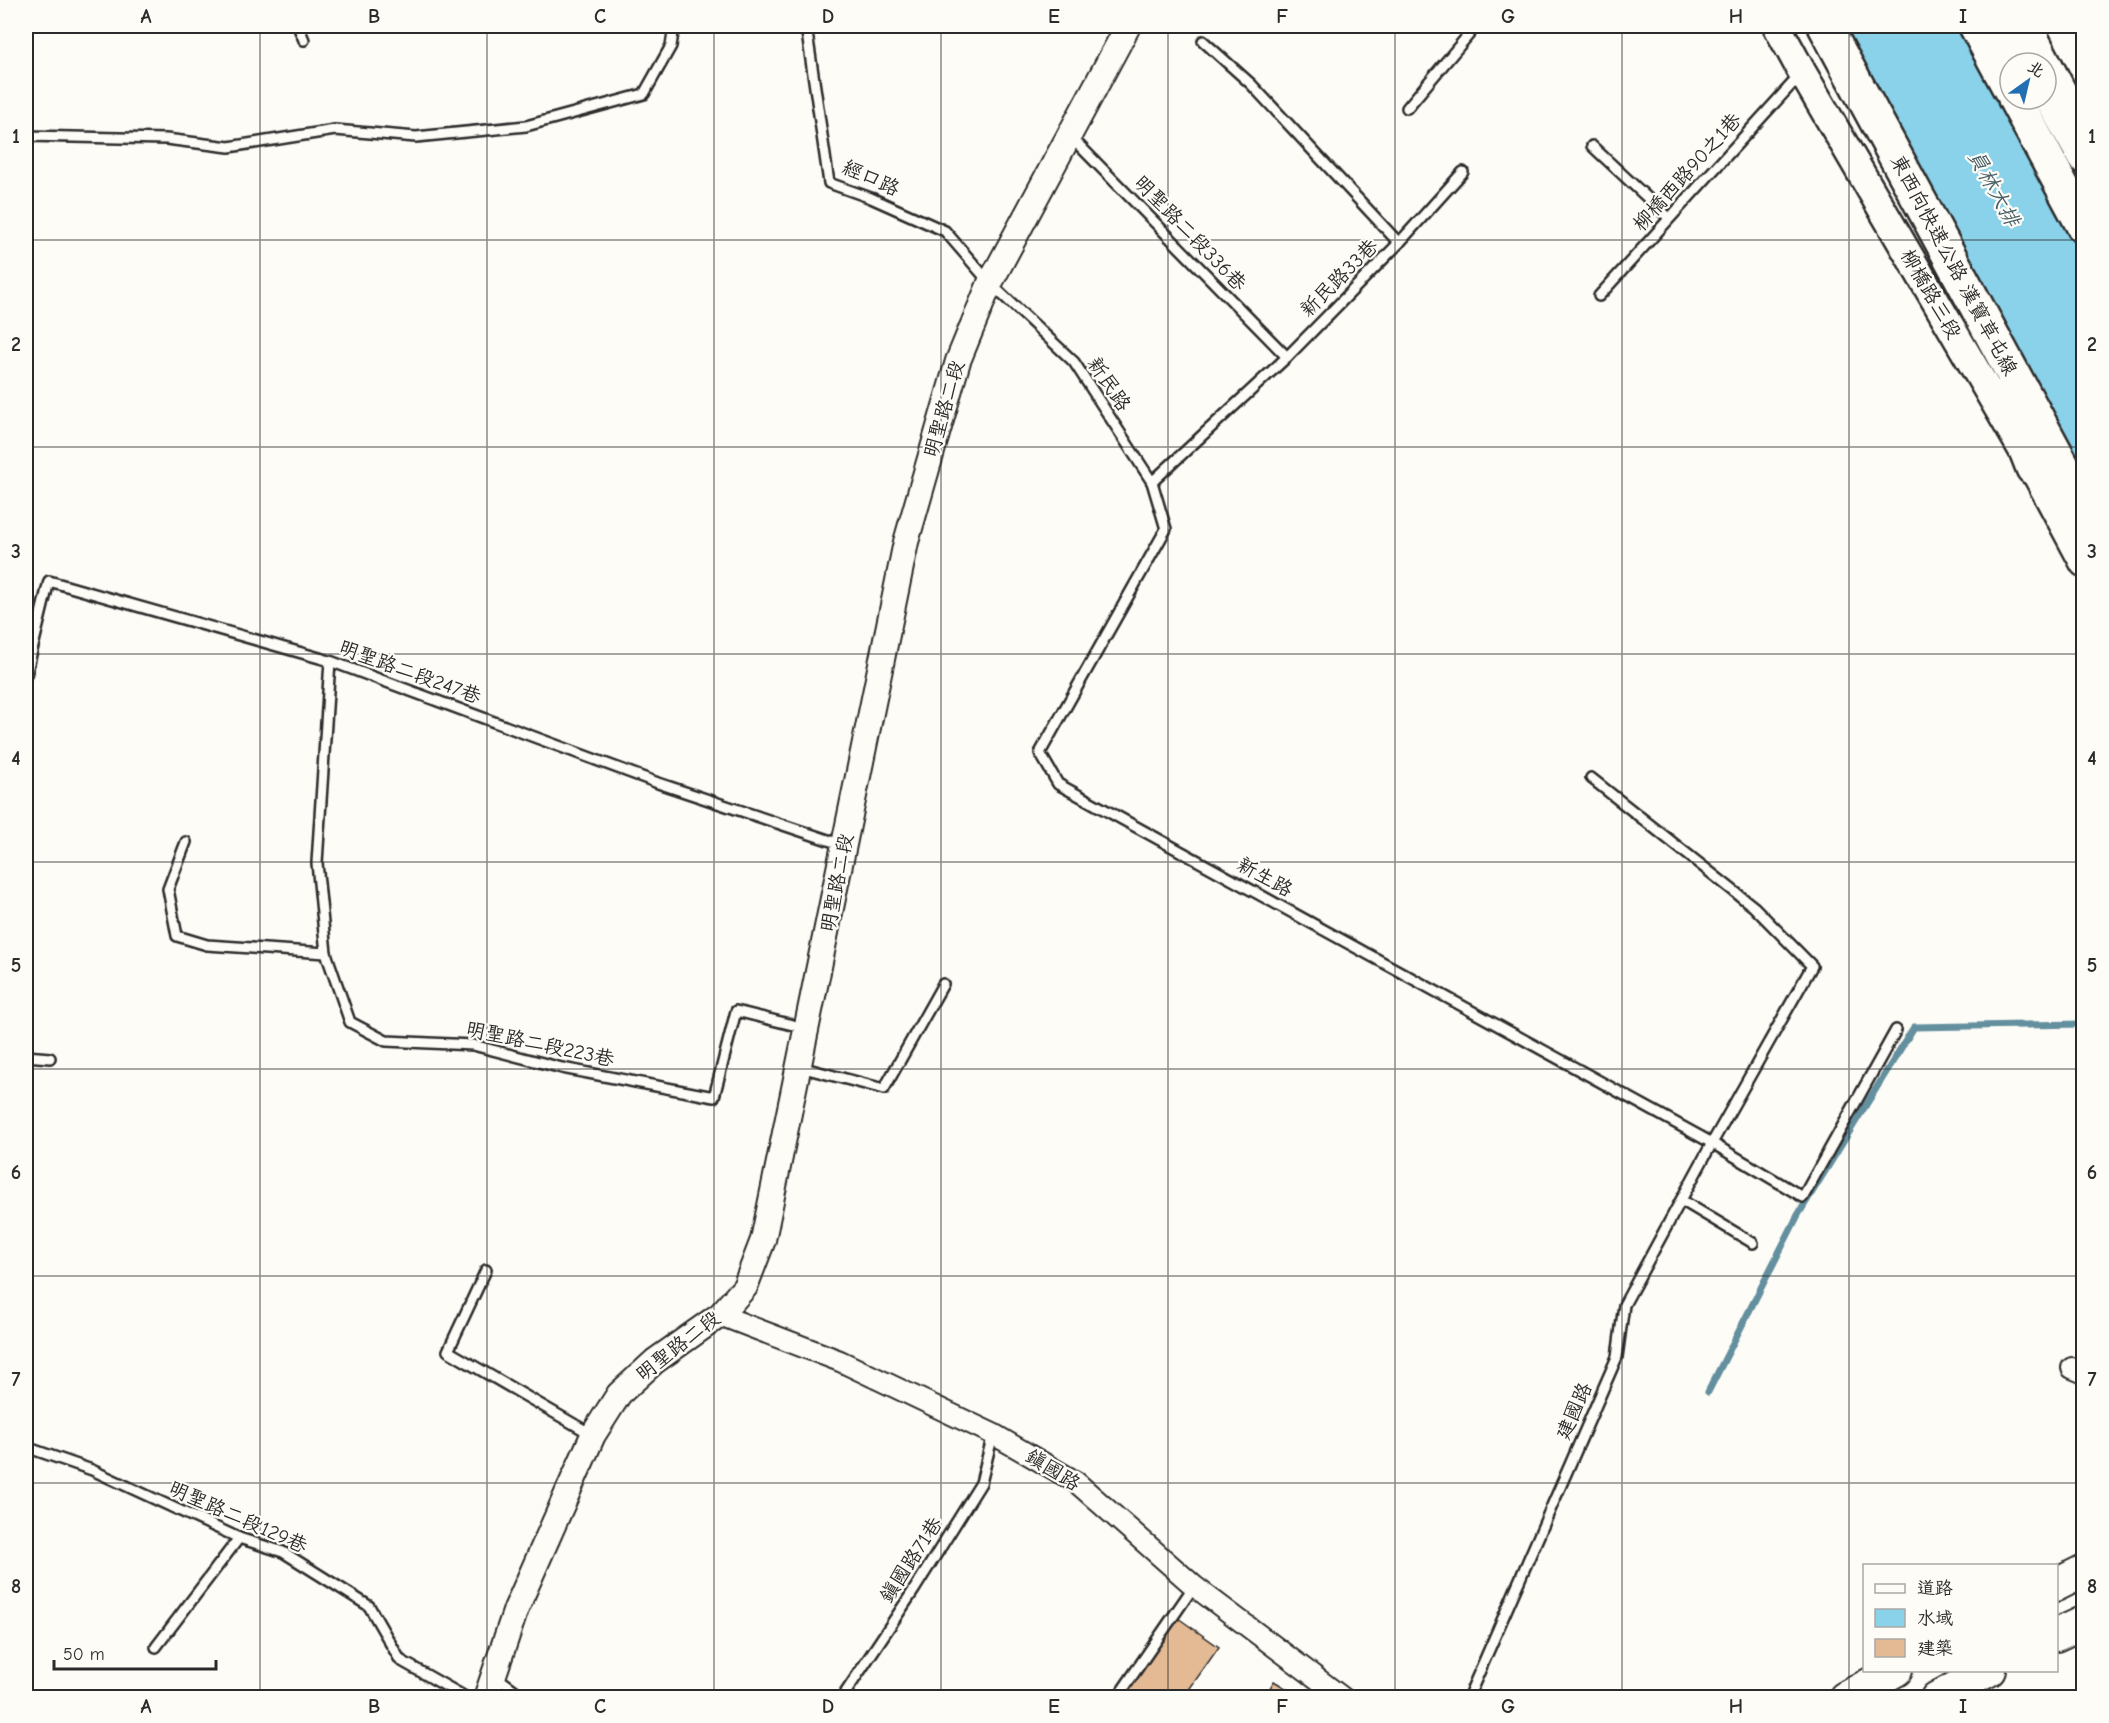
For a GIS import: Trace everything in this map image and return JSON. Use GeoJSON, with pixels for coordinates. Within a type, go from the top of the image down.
{"type":"FeatureCollection","features":[{"type":"Feature","properties":{"kind":"highway"},"geometry":{"type":"LineString","coordinates":[[1802,26],[1998,377],[2033,468]]}},
{"type":"Feature","properties":{"kind":"highway","name":"東西向快速公路 漢寶草屯線"},"geometry":{"type":"LineString","coordinates":[[1802,26],[2084,504]]}},
{"type":"Feature","properties":{"kind":"highway"},"geometry":{"type":"LineString","coordinates":[[1976,26],[1998,67]]}},
{"type":"Feature","properties":{"kind":"highway"},"geometry":{"type":"LineString","coordinates":[[2012,26],[2026,51]]}},
{"type":"Feature","properties":{"kind":"highway"},"geometry":{"type":"LineString","coordinates":[[2063,96],[2084,156]]}},
{"type":"Feature","properties":{"kind":"highway"},"geometry":{"type":"LineString","coordinates":[[2021,111],[2084,227]]}},
{"type":"Feature","properties":{"kind":"main road","name":"柳橋路三段"},"geometry":{"type":"LineString","coordinates":[[1802,26],[1802,72],[2033,468],[2084,564]]}},
{"type":"Feature","properties":{"kind":"main road"},"geometry":{"type":"LineString","coordinates":[[2028,26],[2063,96],[2084,130]]}},
{"type":"Feature","properties":{"kind":"main road"},"geometry":{"type":"LineString","coordinates":[[2058,1584],[2084,1571]]}},
{"type":"Feature","properties":{"kind":"main road"},"geometry":{"type":"LineString","coordinates":[[2058,1634],[2084,1622]]}},
{"type":"Feature","properties":{"kind":"main road"},"geometry":{"type":"LineString","coordinates":[[1845,1698],[1894,1672]]}},
{"type":"Feature","properties":{"kind":"main road"},"geometry":{"type":"LineString","coordinates":[[1936,1698],[1987,1672]]}},
{"type":"Feature","properties":{"kind":"street","name":"明聖路二段"},"geometry":{"type":"LineString","coordinates":[[490,1687],[516,1609],[593,1435],[619,1394],[656,1361],[720,1315],[745,1287],[763,1240],[906,542],[958,361],[990,283],[1128,26]]}},
{"type":"Feature","properties":{"kind":"street","name":"鎮國路"},"geometry":{"type":"LineString","coordinates":[[720,1315],[840,1361],[993,1434],[1076,1482],[1194,1586],[1332,1694]]}},
{"type":"Feature","properties":{"kind":"lane"},"geometry":{"type":"LineString","coordinates":[[298,26],[304,40]]}},
{"type":"Feature","properties":{"kind":"lane"},"geometry":{"type":"LineString","coordinates":[[26,136],[166,139],[230,147],[336,130],[416,136],[526,126],[644,94],[671,46],[674,26]]}},
{"type":"Feature","properties":{"kind":"lane","name":"經口路"},"geometry":{"type":"LineString","coordinates":[[806,26],[829,183],[871,198],[945,231],[990,283]]}},
{"type":"Feature","properties":{"kind":"lane"},"geometry":{"type":"LineString","coordinates":[[1407,108],[1476,26]]}},
{"type":"Feature","properties":{"kind":"lane","name":"新民路33巷"},"geometry":{"type":"LineString","coordinates":[[1152,482],[1287,357],[1399,243],[1251,84],[1203,41]]}},
{"type":"Feature","properties":{"kind":"lane","name":"柳橋西路90之1巷"},"geometry":{"type":"LineString","coordinates":[[1599,296],[1802,72]]}},
{"type":"Feature","properties":{"kind":"lane","name":"明聖路二段336巷"},"geometry":{"type":"LineString","coordinates":[[1069,134],[1287,357]]}},
{"type":"Feature","properties":{"kind":"lane"},"geometry":{"type":"LineString","coordinates":[[1592,146],[1670,218]]}},
{"type":"Feature","properties":{"kind":"lane"},"geometry":{"type":"LineString","coordinates":[[1399,243],[1463,172]]}},
{"type":"Feature","properties":{"kind":"lane","name":"新民路"},"geometry":{"type":"LineString","coordinates":[[990,283],[1074,362],[1152,482],[1166,529]]}},
{"type":"Feature","properties":{"kind":"lane","name":"新生路"},"geometry":{"type":"LineString","coordinates":[[1166,529],[1040,753],[1058,784],[1712,1143]]}},
{"type":"Feature","properties":{"kind":"lane","name":"明聖路二段247巷"},"geometry":{"type":"LineString","coordinates":[[26,675],[49,581],[330,661],[658,783],[844,846]]}},
{"type":"Feature","properties":{"kind":"lane","name":"明聖路二段223巷"},"geometry":{"type":"LineString","coordinates":[[330,661],[317,863],[326,953],[350,1022],[386,1041],[473,1045],[562,1068],[714,1097],[736,1011],[807,1028]]}},
{"type":"Feature","properties":{"kind":"lane","name":"建國路"},"geometry":{"type":"LineString","coordinates":[[1468,1698],[1617,1357],[1624,1305],[1812,966],[1754,907],[1591,778]]}},
{"type":"Feature","properties":{"kind":"lane"},"geometry":{"type":"LineString","coordinates":[[186,842],[168,889],[177,936],[207,945],[326,953]]}},
{"type":"Feature","properties":{"kind":"lane"},"geometry":{"type":"LineString","coordinates":[[799,1067],[884,1089],[943,984]]}},
{"type":"Feature","properties":{"kind":"lane"},"geometry":{"type":"LineString","coordinates":[[1712,1143],[1803,1197],[1896,1030]]}},
{"type":"Feature","properties":{"kind":"lane"},"geometry":{"type":"LineString","coordinates":[[26,1056],[50,1058]]}},
{"type":"Feature","properties":{"kind":"lane"},"geometry":{"type":"LineString","coordinates":[[1681,1200],[1753,1243]]}},
{"type":"Feature","properties":{"kind":"lane"},"geometry":{"type":"LineString","coordinates":[[486,1270],[448,1351],[593,1435]]}},
{"type":"Feature","properties":{"kind":"lane","name":"鎮國路71巷"},"geometry":{"type":"LineString","coordinates":[[842,1698],[914,1590],[981,1483],[993,1434]]}},
{"type":"Feature","properties":{"kind":"lane","name":"明聖路二段129巷"},"geometry":{"type":"LineString","coordinates":[[26,1447],[92,1470],[239,1538],[283,1552],[369,1606],[400,1660],[467,1698]]}},
{"type":"Feature","properties":{"kind":"lane"},"geometry":{"type":"LineString","coordinates":[[156,1647],[239,1538]]}},
{"type":"Feature","properties":{"kind":"lane"},"geometry":{"type":"LineString","coordinates":[[1117,1698],[1194,1586]]}},
{"type":"Feature","properties":{"kind":"lane"},"geometry":{"type":"LineString","coordinates":[[490,1687],[525,1698]]}},
{"type":"Feature","properties":{"kind":"water","name":"員林大排"},"geometry":{"type":"Polygon","coordinates":[[[1836,26],[1960,26],[1998,96],[1998,111],[2006,111],[2083,254],[2083,485],[1836,26]]]}},
{"type":"Feature","properties":{"kind":"building"},"geometry":{"type":"Polygon","coordinates":[[[1178,1618],[1219,1647],[1183,1698],[1121,1698],[1178,1618]]]}},
{"type":"Feature","properties":{"kind":"building"},"geometry":{"type":"Polygon","coordinates":[[[1274,1681],[1302,1698],[1264,1698],[1274,1681]]]}},
{"type":"Feature","properties":{"kind":"waterway"},"geometry":{"type":"LineString","coordinates":[[1708,1392],[1798,1215],[1914,1027],[2084,1024]]}}]}
